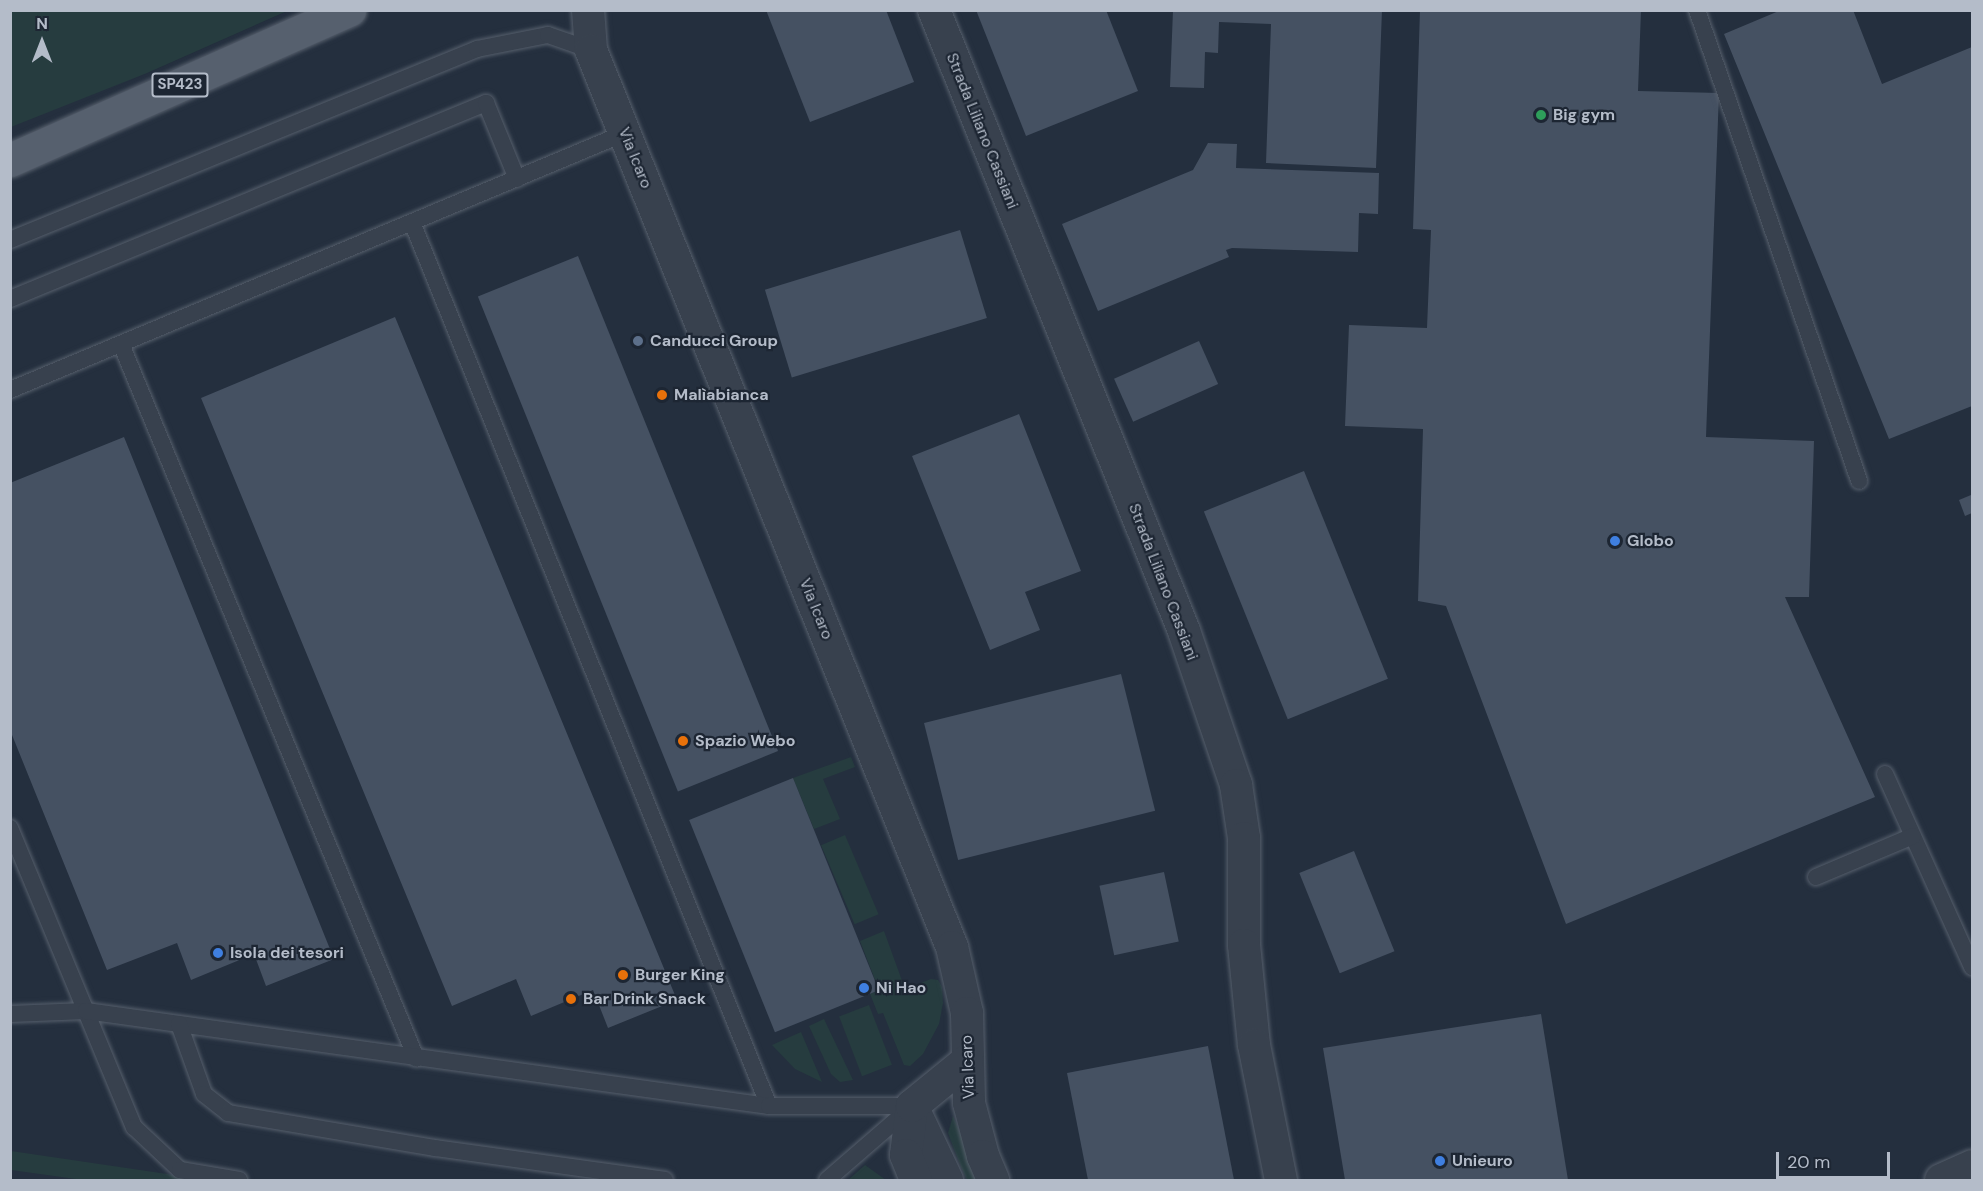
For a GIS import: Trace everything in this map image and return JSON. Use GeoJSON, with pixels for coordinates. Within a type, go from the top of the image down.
{"type":"FeatureCollection","features":[{"type":"Feature","properties":{"kind":"main road","name":"SP423"},"geometry":{"type":"LineString","coordinates":[[10,160],[349,10]]}},
{"type":"Feature","properties":{"kind":"street","name":"Via Icaro"},"geometry":{"type":"LineString","coordinates":[[588,10],[591,50],[952,947],[967,1013],[969,1103],[983,1156],[993,1180]]}},
{"type":"Feature","properties":{"kind":"street","name":"Strada Liliano Cassiani"},"geometry":{"type":"LineString","coordinates":[[934,10],[1184,631],[1236,785],[1244,838],[1244,945],[1254,1046],[1281,1180]]}},
{"type":"Feature","properties":{"kind":"street"},"geometry":{"type":"LineString","coordinates":[[916,1180],[906,1155],[912,1106],[967,1061]]}},
{"type":"Feature","properties":{"kind":"street"},"geometry":{"type":"LineString","coordinates":[[912,1106],[947,1180]]}},
{"type":"Feature","properties":{"kind":"street"},"geometry":{"type":"LineString","coordinates":[[1941,1180],[1972,1166]]}},
{"type":"Feature","properties":{"kind":"lane"},"geometry":{"type":"LineString","coordinates":[[1697,10],[1859,481]]}},
{"type":"Feature","properties":{"kind":"lane"},"geometry":{"type":"LineString","coordinates":[[10,240],[477,49],[548,35],[591,50]]}},
{"type":"Feature","properties":{"kind":"lane"},"geometry":{"type":"LineString","coordinates":[[10,298],[486,103],[517,178]]}},
{"type":"Feature","properties":{"kind":"lane"},"geometry":{"type":"LineString","coordinates":[[10,390],[625,133]]}},
{"type":"Feature","properties":{"kind":"lane"},"geometry":{"type":"LineString","coordinates":[[412,222],[769,1106]]}},
{"type":"Feature","properties":{"kind":"lane"},"geometry":{"type":"LineString","coordinates":[[121,344],[416,1058]]}},
{"type":"Feature","properties":{"kind":"lane"},"geometry":{"type":"LineString","coordinates":[[1886,774],[1972,967]]}},
{"type":"Feature","properties":{"kind":"lane"},"geometry":{"type":"LineString","coordinates":[[10,828],[134,1127],[180,1170],[238,1180]]}},
{"type":"Feature","properties":{"kind":"lane"},"geometry":{"type":"LineString","coordinates":[[1816,877],[1913,836]]}},
{"type":"Feature","properties":{"kind":"lane"},"geometry":{"type":"LineString","coordinates":[[10,1014],[86,1011],[769,1106],[912,1106]]}},
{"type":"Feature","properties":{"kind":"lane"},"geometry":{"type":"LineString","coordinates":[[179,1024],[204,1094],[228,1113],[435,1148],[664,1180]]}},
{"type":"Feature","properties":{"kind":"lane"},"geometry":{"type":"LineString","coordinates":[[826,1180],[912,1106]]}},
{"type":"Feature","properties":{"kind":"green space"},"geometry":{"type":"Polygon","coordinates":[[[11,10],[287,11],[147,73],[11,127],[11,10]]]}},
{"type":"Feature","properties":{"kind":"green space"},"geometry":{"type":"Polygon","coordinates":[[[851,757],[855,767],[823,779],[840,819],[814,829],[793,778],[851,757]]]}},
{"type":"Feature","properties":{"kind":"green space"},"geometry":{"type":"Polygon","coordinates":[[[845,835],[879,914],[855,924],[821,845],[845,835]]]}},
{"type":"Feature","properties":{"kind":"green space"},"geometry":{"type":"Polygon","coordinates":[[[884,931],[905,989],[931,979],[938,980],[942,987],[943,1003],[939,1024],[923,1054],[910,1066],[904,1065],[883,1013],[878,1014],[870,994],[879,990],[860,941],[884,931]]]}},
{"type":"Feature","properties":{"kind":"green space"},"geometry":{"type":"Polygon","coordinates":[[[869,1005],[892,1065],[862,1076],[839,1016],[869,1005]]]}},
{"type":"Feature","properties":{"kind":"green space"},"geometry":{"type":"Polygon","coordinates":[[[824,1019],[853,1080],[840,1082],[831,1074],[809,1026],[824,1019]]]}},
{"type":"Feature","properties":{"kind":"green space"},"geometry":{"type":"Polygon","coordinates":[[[801,1032],[822,1082],[795,1069],[772,1045],[801,1032]]]}},
{"type":"Feature","properties":{"kind":"green space"},"geometry":{"type":"Polygon","coordinates":[[[953,1116],[981,1180],[967,1180],[961,1167],[948,1133],[953,1116]]]}},
{"type":"Feature","properties":{"kind":"green space"},"geometry":{"type":"Polygon","coordinates":[[[11,1151],[208,1180],[83,1180],[11,1170],[11,1151]]]}},
{"type":"Feature","properties":{"kind":"green space"},"geometry":{"type":"Polygon","coordinates":[[[865,1165],[886,1180],[848,1180],[865,1165]]]}},
{"type":"Feature","properties":{"kind":"building"},"geometry":{"type":"Polygon","coordinates":[[[766,10],[886,10],[914,82],[810,122],[766,10]]]}},
{"type":"Feature","properties":{"kind":"building"},"geometry":{"type":"Polygon","coordinates":[[[976,10],[1106,10],[1138,91],[1026,136],[976,10]]]}},
{"type":"Feature","properties":{"kind":"building"},"geometry":{"type":"Polygon","coordinates":[[[1173,10],[1382,10],[1376,168],[1266,163],[1271,24],[1219,22],[1218,53],[1205,52],[1204,88],[1170,87],[1173,10]]]}},
{"type":"Feature","properties":{"kind":"building"},"geometry":{"type":"Polygon","coordinates":[[[1420,10],[1641,10],[1638,91],[1719,93],[1706,437],[1814,441],[1809,597],[1785,597],[1875,797],[1566,924],[1446,606],[1418,601],[1423,429],[1345,426],[1349,325],[1427,328],[1431,230],[1413,229],[1420,10]]]}},
{"type":"Feature","properties":{"kind":"building"},"geometry":{"type":"Polygon","coordinates":[[[1781,10],[1853,10],[1882,84],[1972,47],[1972,406],[1889,439],[1724,34],[1781,10]]]}},
{"type":"Feature","properties":{"kind":"building"},"geometry":{"type":"Polygon","coordinates":[[[1208,143],[1237,144],[1236,168],[1379,173],[1378,214],[1359,213],[1358,252],[1232,248],[1226,250],[1229,257],[1098,311],[1062,224],[1193,170],[1208,143]]]}},
{"type":"Feature","properties":{"kind":"building"},"geometry":{"type":"Polygon","coordinates":[[[960,230],[987,318],[792,378],[765,290],[960,230]]]}},
{"type":"Feature","properties":{"kind":"building"},"geometry":{"type":"Polygon","coordinates":[[[578,256],[778,751],[678,792],[478,296],[578,256]]]}},
{"type":"Feature","properties":{"kind":"building"},"geometry":{"type":"Polygon","coordinates":[[[395,317],[677,1000],[608,1028],[593,990],[531,1016],[516,979],[452,1006],[201,398],[395,317]]]}},
{"type":"Feature","properties":{"kind":"building"},"geometry":{"type":"Polygon","coordinates":[[[1199,341],[1218,384],[1133,422],[1114,379],[1199,341]]]}},
{"type":"Feature","properties":{"kind":"building"},"geometry":{"type":"Polygon","coordinates":[[[1019,414],[1081,571],[1025,592],[1040,630],[990,650],[912,456],[1019,414]]]}},
{"type":"Feature","properties":{"kind":"building"},"geometry":{"type":"Polygon","coordinates":[[[124,437],[334,959],[266,986],[254,954],[191,980],[177,943],[107,970],[10,730],[10,483],[124,437]]]}},
{"type":"Feature","properties":{"kind":"building"},"geometry":{"type":"Polygon","coordinates":[[[1304,471],[1388,679],[1288,719],[1204,511],[1304,471]]]}},
{"type":"Feature","properties":{"kind":"building"},"geometry":{"type":"Polygon","coordinates":[[[1971,495],[1972,513],[1965,516],[1959,500],[1971,495]]]}},
{"type":"Feature","properties":{"kind":"building"},"geometry":{"type":"Polygon","coordinates":[[[1121,674],[1155,811],[958,860],[924,723],[1121,674]]]}},
{"type":"Feature","properties":{"kind":"building"},"geometry":{"type":"Polygon","coordinates":[[[793,778],[879,990],[775,1032],[689,820],[793,778]]]}},
{"type":"Feature","properties":{"kind":"building"},"geometry":{"type":"Polygon","coordinates":[[[1354,851],[1394,951],[1340,973],[1299,873],[1354,851]]]}},
{"type":"Feature","properties":{"kind":"building"},"geometry":{"type":"Polygon","coordinates":[[[1164,872],[1179,941],[1114,955],[1099,886],[1164,872]]]}},
{"type":"Feature","properties":{"kind":"building"},"geometry":{"type":"Polygon","coordinates":[[[1541,1014],[1568,1180],[1345,1180],[1323,1048],[1541,1014]]]}},
{"type":"Feature","properties":{"kind":"building"},"geometry":{"type":"Polygon","coordinates":[[[1208,1046],[1234,1180],[1088,1180],[1067,1073],[1208,1046]]]}},
{"type":"Feature","properties":{"kind":"place","name":"Big gym"},"geometry":{"type":"Point","coordinates":[1541,115]}},
{"type":"Feature","properties":{"kind":"place","name":"Canducci Group"},"geometry":{"type":"Point","coordinates":[638,341]}},
{"type":"Feature","properties":{"kind":"place","name":"Malìabianca"},"geometry":{"type":"Point","coordinates":[662,395]}},
{"type":"Feature","properties":{"kind":"place","name":"Globo"},"geometry":{"type":"Point","coordinates":[1615,541]}},
{"type":"Feature","properties":{"kind":"place","name":"Spazio Webo"},"geometry":{"type":"Point","coordinates":[683,741]}},
{"type":"Feature","properties":{"kind":"place","name":"Isola dei tesori"},"geometry":{"type":"Point","coordinates":[218,953]}},
{"type":"Feature","properties":{"kind":"place","name":"Burger King"},"geometry":{"type":"Point","coordinates":[623,975]}},
{"type":"Feature","properties":{"kind":"place","name":"Ni Hao"},"geometry":{"type":"Point","coordinates":[864,988]}},
{"type":"Feature","properties":{"kind":"place","name":"Bar Drink Snack"},"geometry":{"type":"Point","coordinates":[571,999]}},
{"type":"Feature","properties":{"kind":"place","name":"Unieuro"},"geometry":{"type":"Point","coordinates":[1440,1161]}}]}
